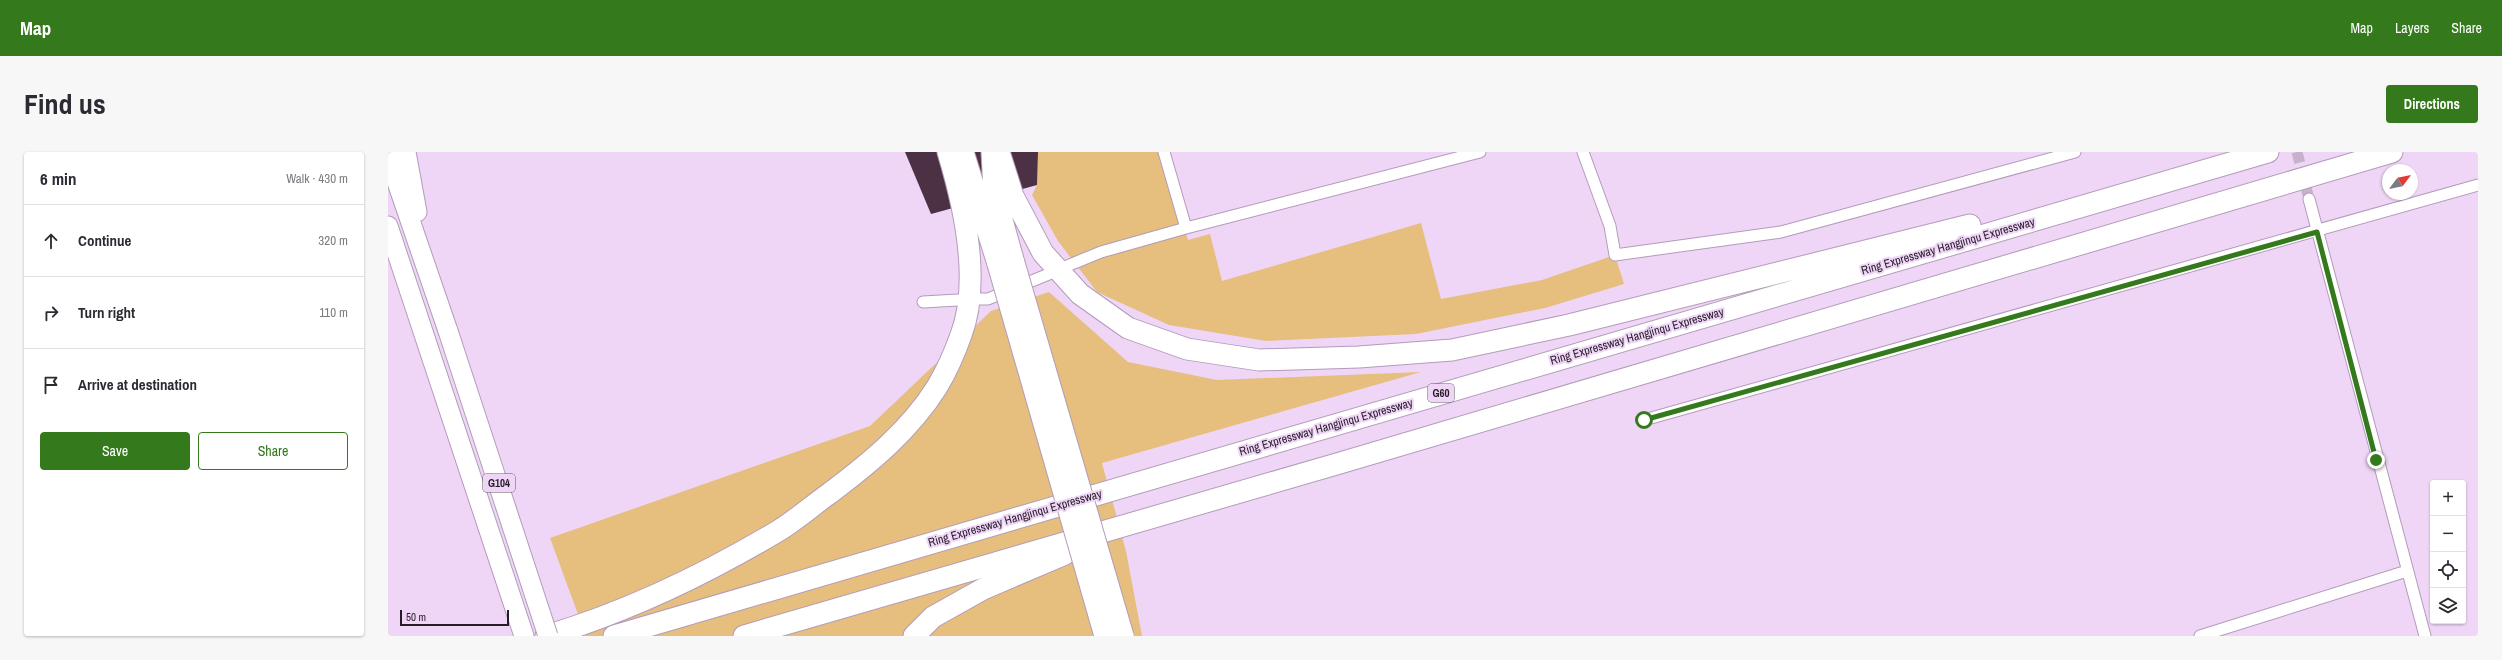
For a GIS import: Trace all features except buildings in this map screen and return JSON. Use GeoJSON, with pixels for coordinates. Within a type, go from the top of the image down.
{"type":"FeatureCollection","features":[{"type":"Feature","properties":{"kind":"highway","name":"G104"},"geometry":{"type":"LineString","coordinates":[[406,152],[428,274]]}},
{"type":"Feature","properties":{"kind":"highway"},"geometry":{"type":"LineString","coordinates":[[547,636],[573,628],[680,584],[779,530],[861,469],[901,433],[937,387],[962,334],[970,288],[966,224],[948,152]]}},
{"type":"Feature","properties":{"kind":"highway"},"geometry":{"type":"LineString","coordinates":[[963,152],[1006,263],[1122,636]]}},
{"type":"Feature","properties":{"kind":"highway"},"geometry":{"type":"LineString","coordinates":[[992,152],[994,191],[1006,263],[1105,636]]}},
{"type":"Feature","properties":{"kind":"highway"},"geometry":{"type":"LineString","coordinates":[[998,152],[1013,196],[1043,253],[1080,294],[1128,328],[1187,349],[1258,360],[1359,357],[1452,350],[1569,325],[1837,260],[2024,211],[2184,177]]}},
{"type":"Feature","properties":{"kind":"highway","name":"Ring Expressway Hangjinqu Expressway"},"geometry":{"type":"LineString","coordinates":[[614,636],[2268,152]]}},
{"type":"Feature","properties":{"kind":"highway"},"geometry":{"type":"LineString","coordinates":[[744,636],[1138,522],[2392,152]]}},
{"type":"Feature","properties":{"kind":"highway","name":"G104"},"geometry":{"type":"LineString","coordinates":[[388,156],[448,331],[547,636]]}},
{"type":"Feature","properties":{"kind":"highway","name":"G104"},"geometry":{"type":"LineString","coordinates":[[388,226],[407,279],[524,636]]}},
{"type":"Feature","properties":{"kind":"highway","name":"G104"},"geometry":{"type":"LineString","coordinates":[[388,239],[407,279]]}},
{"type":"Feature","properties":{"kind":"highway"},"geometry":{"type":"LineString","coordinates":[[914,636],[933,617],[984,589],[1138,522]]}},
{"type":"Feature","properties":{"kind":"street"},"geometry":{"type":"LineString","coordinates":[[1164,152],[1186,228]]}},
{"type":"Feature","properties":{"kind":"street"},"geometry":{"type":"LineString","coordinates":[[1067,266],[1101,252],[1186,228],[1480,152]]}},
{"type":"Feature","properties":{"kind":"street"},"geometry":{"type":"LineString","coordinates":[[1583,152],[1610,226],[1615,255],[1781,232],[2075,152]]}},
{"type":"Feature","properties":{"kind":"street"},"geometry":{"type":"LineString","coordinates":[[1644,420],[2317,232],[2478,185]]}},
{"type":"Feature","properties":{"kind":"street"},"geometry":{"type":"LineString","coordinates":[[2309,199],[2425,636]]}},
{"type":"Feature","properties":{"kind":"street"},"geometry":{"type":"LineString","coordinates":[[978,300],[988,299],[1049,274]]}},
{"type":"Feature","properties":{"kind":"street"},"geometry":{"type":"LineString","coordinates":[[923,302],[958,300]]}},
{"type":"Feature","properties":{"kind":"street"},"geometry":{"type":"LineString","coordinates":[[2200,636],[2407,572]]}},
{"type":"Feature","properties":{"kind":"shaded area"},"geometry":{"type":"Polygon","coordinates":[[[1038,152],[1163,152],[1188,240],[1210,234],[1222,281],[1421,223],[1441,299],[1542,280],[1615,255],[1624,284],[1545,308],[1416,334],[1266,341],[1169,325],[1097,292],[1058,241],[1032,195],[1037,185],[1038,152]]]}},
{"type":"Feature","properties":{"kind":"shaded area"},"geometry":{"type":"Polygon","coordinates":[[[1049,292],[1128,362],[1217,380],[1421,372],[1102,463],[1126,551],[1142,636],[586,636],[550,538],[870,426],[991,311],[1049,292]]]}},
{"type":"Feature","properties":{"kind":"tunnel"},"geometry":{"type":"LineString","coordinates":[[2297,152],[2309,199]]}},
{"type":"Feature","properties":{"kind":"route"},"geometry":{"type":"LineString","coordinates":[[1644,420],[2317,232],[2376,460]]}}]}
